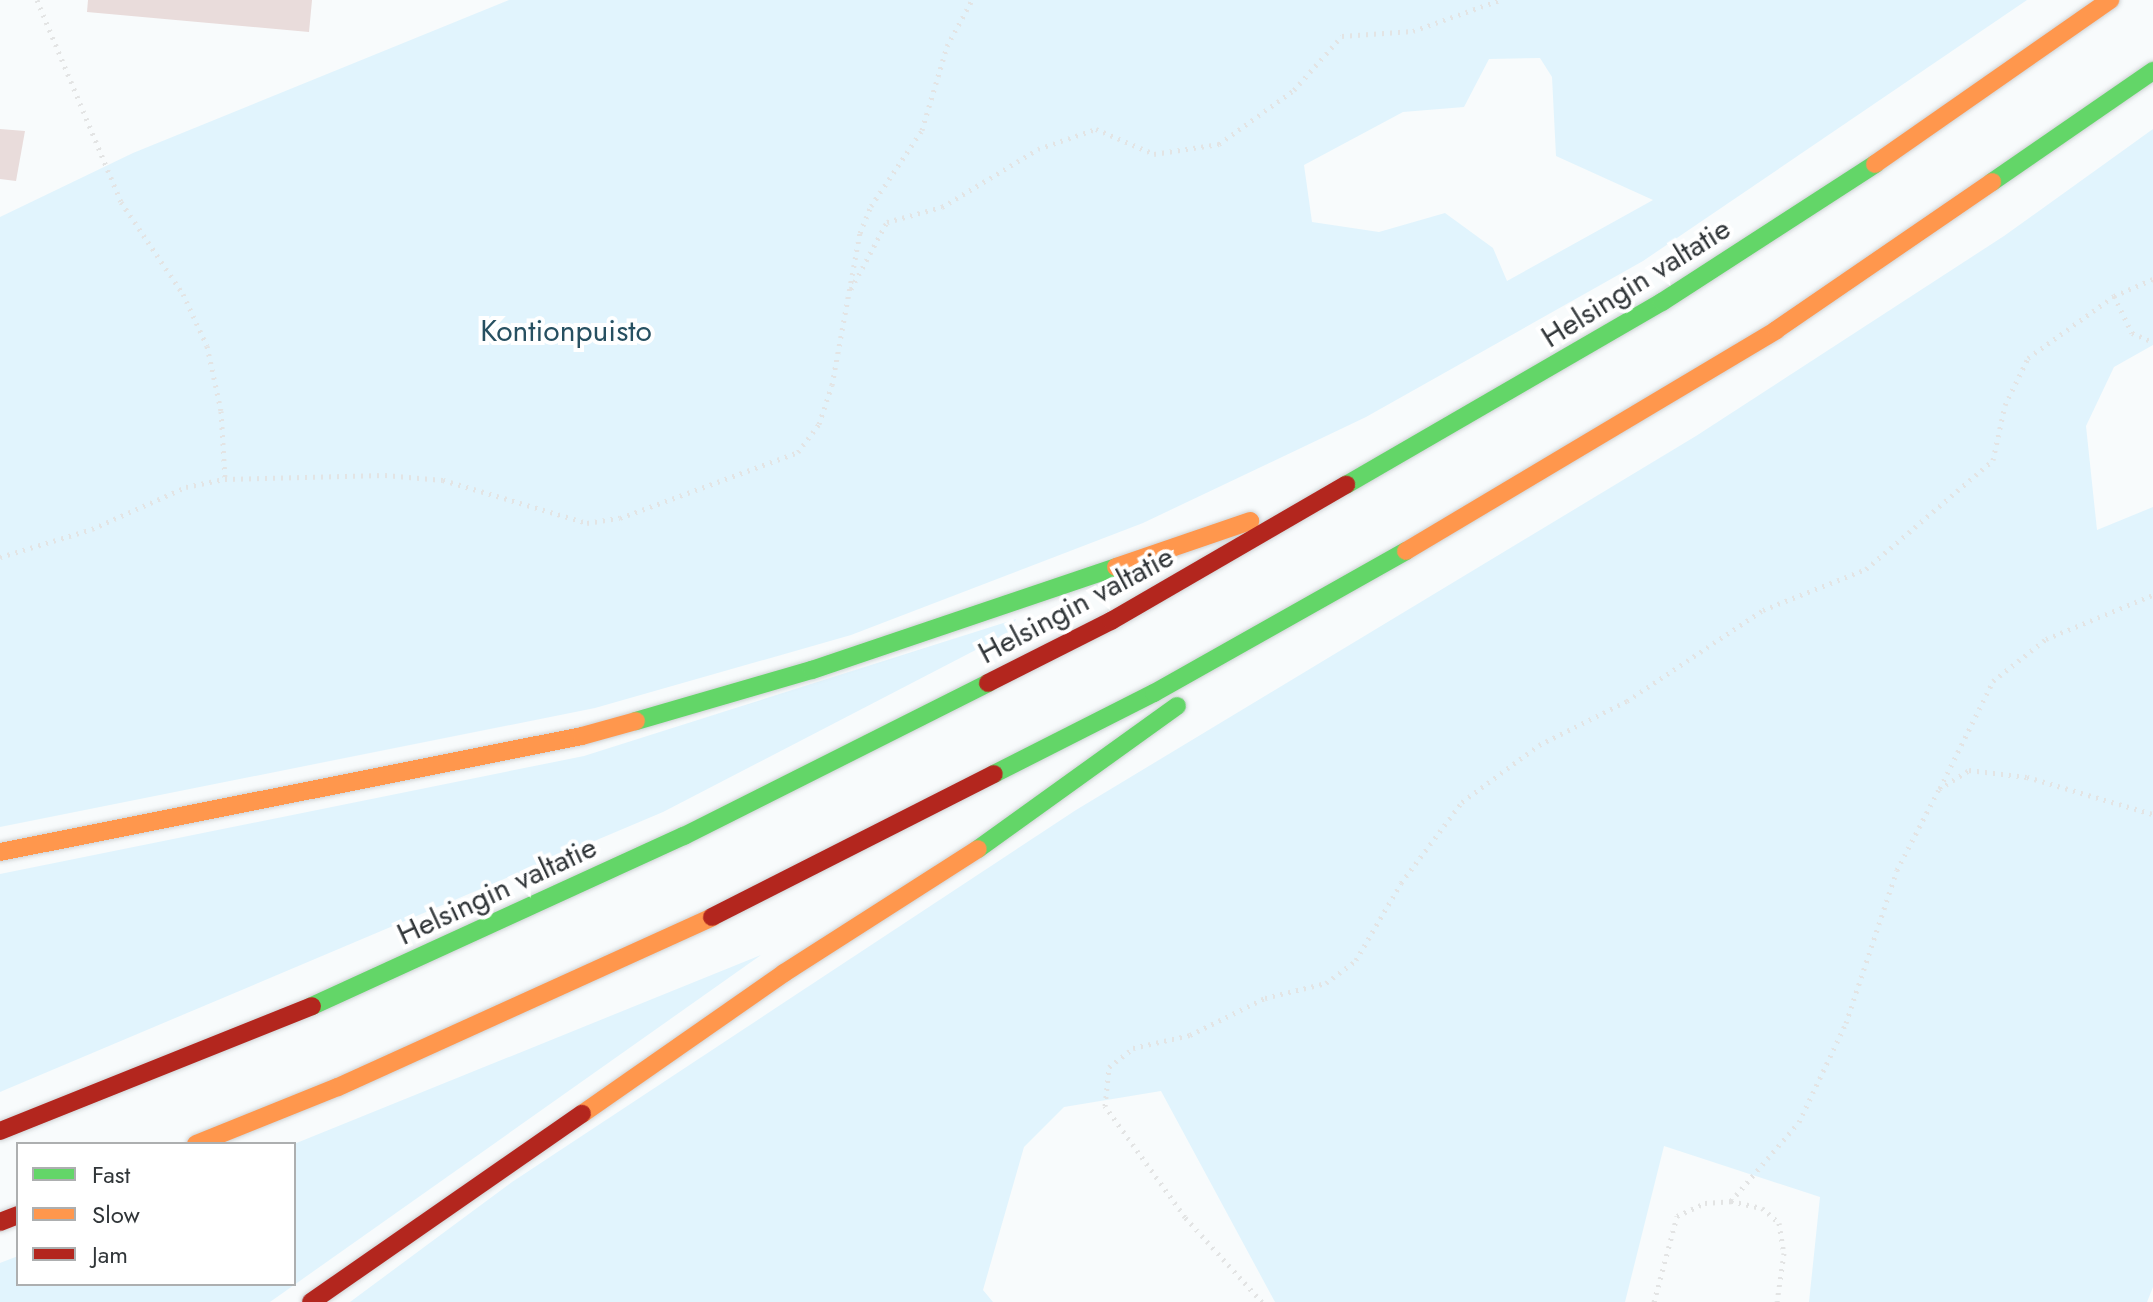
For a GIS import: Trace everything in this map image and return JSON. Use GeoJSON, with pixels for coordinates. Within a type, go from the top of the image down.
{"type":"FeatureCollection","features":[{"type":"Feature","properties":{"kind":"highway","name":"Helsingin valtatie"},"geometry":{"type":"LineString","coordinates":[[0,1131],[294,1014],[684,836],[1111,621],[1343,491],[1662,302],[1962,107],[2110,0]]}},
{"type":"Feature","properties":{"kind":"highway"},"geometry":{"type":"LineString","coordinates":[[201,1142],[338,1087],[729,909],[1154,693],[1325,600],[1776,330],[2153,71]]}},
{"type":"Feature","properties":{"kind":"highway"},"geometry":{"type":"LineString","coordinates":[[0,852],[582,736],[812,670],[1343,491]]}},
{"type":"Feature","properties":{"kind":"highway"},"geometry":{"type":"LineString","coordinates":[[311,1302],[784,973],[942,875],[1325,600]]}},
{"type":"Feature","properties":{"kind":"path"},"geometry":{"type":"LineString","coordinates":[[37,0],[121,202],[183,294],[207,346],[221,411],[225,479]]}},
{"type":"Feature","properties":{"kind":"path"},"geometry":{"type":"LineString","coordinates":[[0,557],[92,529],[186,487],[225,479],[385,475],[443,480],[587,523],[620,518],[798,452],[819,424],[832,385],[848,295],[871,206],[922,130],[947,46],[972,0]]}},
{"type":"Feature","properties":{"kind":"path"},"geometry":{"type":"LineString","coordinates":[[848,295],[887,222],[942,207],[1038,149],[1096,129],[1154,154],[1219,144],[1294,90],[1342,36],[1413,31],[1500,0]]}},
{"type":"Feature","properties":{"kind":"path"},"geometry":{"type":"LineString","coordinates":[[1262,1302],[1185,1217],[1105,1106],[1109,1067],[1133,1048],[1190,1035],[1265,998],[1326,983],[1356,960],[1401,883],[1462,802],[1539,745],[1627,701],[1763,610],[1866,569],[1993,460],[2005,405],[2028,358],[2114,296],[2153,279]]}},
{"type":"Feature","properties":{"kind":"path"},"geometry":{"type":"LineString","coordinates":[[2114,296],[2132,333],[2153,342]]}},
{"type":"Feature","properties":{"kind":"path"},"geometry":{"type":"LineString","coordinates":[[1731,1201],[1799,1122],[1846,1023],[1897,870],[1993,681],[2046,639],[2153,595]]}},
{"type":"Feature","properties":{"kind":"path"},"geometry":{"type":"LineString","coordinates":[[1939,789],[1969,770],[2027,777],[2153,814]]}},
{"type":"Feature","properties":{"kind":"path"},"geometry":{"type":"LineString","coordinates":[[1654,1302],[1677,1216],[1705,1203],[1731,1201],[1762,1208],[1779,1223],[1784,1253],[1777,1302]]}},
{"type":"Feature","properties":{"kind":"green space","name":"Kontionpuisto"},"geometry":{"type":"Polygon","coordinates":[[[509,0],[2027,0],[1643,261],[1366,417],[1143,523],[851,635],[595,708],[0,827],[0,217],[133,153],[509,0]],[[1540,58],[1489,59],[1464,107],[1403,112],[1304,165],[1312,222],[1379,232],[1445,213],[1493,248],[1507,281],[1653,200],[1556,156],[1552,77],[1540,58]]]}},
{"type":"Feature","properties":{"kind":"green space"},"geometry":{"type":"Polygon","coordinates":[[[2153,129],[2153,345],[2114,367],[2086,426],[2097,530],[2153,507],[2153,1287],[2147,1302],[1809,1302],[1820,1197],[1664,1146],[1625,1302],[1275,1302],[1161,1091],[1064,1107],[1024,1147],[983,1290],[993,1302],[350,1302],[512,1182],[1076,810],[1696,436],[2004,236],[2153,129]]]}},
{"type":"Feature","properties":{"kind":"green space"},"geometry":{"type":"Polygon","coordinates":[[[1016,619],[1010,631],[991,642],[663,812],[0,1092],[0,874],[584,756],[1016,619]]]}},
{"type":"Feature","properties":{"kind":"green space"},"geometry":{"type":"Polygon","coordinates":[[[761,955],[296,1284],[296,1143],[761,955]]]}},
{"type":"Feature","properties":{"kind":"green space"},"geometry":{"type":"Polygon","coordinates":[[[16,1257],[16,1286],[293,1286],[270,1302],[0,1302],[0,1263],[16,1257]]]}},
{"type":"Feature","properties":{"kind":"building"},"geometry":{"type":"Polygon","coordinates":[[[88,0],[312,0],[309,32],[87,12],[88,0]]]}},
{"type":"Feature","properties":{"kind":"building"},"geometry":{"type":"Polygon","coordinates":[[[0,129],[25,131],[16,181],[0,179],[0,129]]]}},
{"type":"Feature","properties":{"kind":"traffic: fast"},"geometry":{"type":"LineString","coordinates":[[1992,182],[2153,71]]}},
{"type":"Feature","properties":{"kind":"traffic: fast"},"geometry":{"type":"LineString","coordinates":[[1346,485],[1662,302],[1875,164]]}},
{"type":"Feature","properties":{"kind":"traffic: fast"},"geometry":{"type":"LineString","coordinates":[[994,774],[1154,693],[1406,551]]}},
{"type":"Feature","properties":{"kind":"traffic: fast"},"geometry":{"type":"LineString","coordinates":[[636,721],[812,670],[1116,567]]}},
{"type":"Feature","properties":{"kind":"traffic: fast"},"geometry":{"type":"LineString","coordinates":[[312,1006],[684,836],[988,683]]}},
{"type":"Feature","properties":{"kind":"traffic: fast"},"geometry":{"type":"LineString","coordinates":[[978,849],[1177,706]]}},
{"type":"Feature","properties":{"kind":"traffic: slow"},"geometry":{"type":"LineString","coordinates":[[1875,164],[2110,0]]}},
{"type":"Feature","properties":{"kind":"traffic: slow"},"geometry":{"type":"LineString","coordinates":[[1406,551],[1776,330],[1992,182]]}},
{"type":"Feature","properties":{"kind":"traffic: slow"},"geometry":{"type":"LineString","coordinates":[[1116,567],[1250,521]]}},
{"type":"Feature","properties":{"kind":"traffic: slow"},"geometry":{"type":"LineString","coordinates":[[0,852],[582,736],[636,721]]}},
{"type":"Feature","properties":{"kind":"traffic: slow"},"geometry":{"type":"LineString","coordinates":[[582,1114],[784,973],[978,849]]}},
{"type":"Feature","properties":{"kind":"traffic: slow"},"geometry":{"type":"LineString","coordinates":[[201,1142],[338,1087],[712,917]]}},
{"type":"Feature","properties":{"kind":"traffic: jam"},"geometry":{"type":"LineString","coordinates":[[988,683],[1111,621],[1346,485]]}},
{"type":"Feature","properties":{"kind":"traffic: jam"},"geometry":{"type":"LineString","coordinates":[[712,917],[994,774]]}},
{"type":"Feature","properties":{"kind":"traffic: jam"},"geometry":{"type":"LineString","coordinates":[[0,1131],[312,1006]]}},
{"type":"Feature","properties":{"kind":"traffic: jam"},"geometry":{"type":"LineString","coordinates":[[311,1302],[582,1114]]}},
{"type":"Feature","properties":{"kind":"traffic: jam"},"geometry":{"type":"LineString","coordinates":[[0,1222],[16,1216]]}}]}
